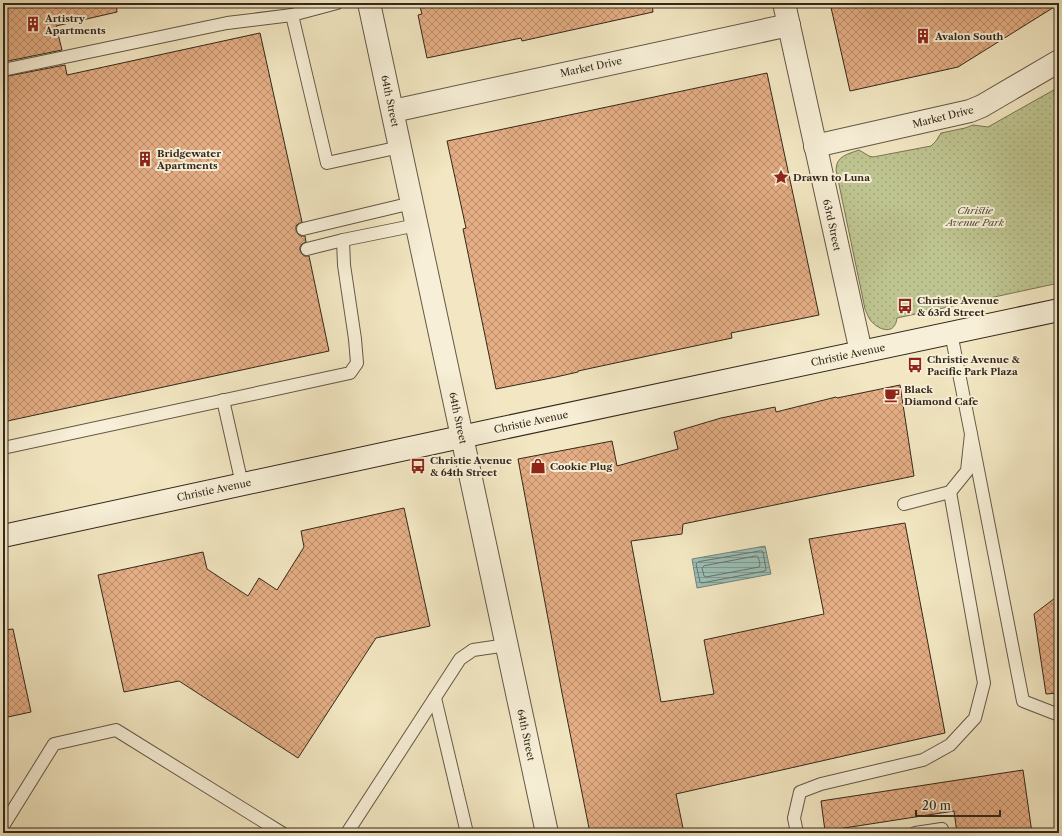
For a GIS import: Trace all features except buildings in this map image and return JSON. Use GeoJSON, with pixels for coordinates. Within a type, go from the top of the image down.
{"type":"FeatureCollection","features":[{"type":"Feature","properties":{"kind":"street","name":"64th Street"},"geometry":{"type":"LineString","coordinates":[[369,3],[547,833]]}},
{"type":"Feature","properties":{"kind":"street","name":"63rd Street"},"geometry":{"type":"LineString","coordinates":[[784,3],[861,352]]}},
{"type":"Feature","properties":{"kind":"street","name":"Market Drive"},"geometry":{"type":"LineString","coordinates":[[393,111],[789,25]]}},
{"type":"Feature","properties":{"kind":"street","name":"Market Drive"},"geometry":{"type":"LineString","coordinates":[[816,146],[970,111],[982,106],[1059,61]]}},
{"type":"Feature","properties":{"kind":"street","name":"Christie Avenue"},"geometry":{"type":"LineString","coordinates":[[3,536],[462,436],[951,333],[1058,314]]}},
{"type":"Feature","properties":{"kind":"lane"},"geometry":{"type":"LineString","coordinates":[[3,70],[227,23],[292,15],[337,3]]}},
{"type":"Feature","properties":{"kind":"lane"},"geometry":{"type":"LineString","coordinates":[[292,15],[327,163],[400,147]]}},
{"type":"Feature","properties":{"kind":"lane"},"geometry":{"type":"LineString","coordinates":[[303,229],[412,203]]}},
{"type":"Feature","properties":{"kind":"lane"},"geometry":{"type":"LineString","coordinates":[[307,249],[417,225]]}},
{"type":"Feature","properties":{"kind":"lane"},"geometry":{"type":"LineString","coordinates":[[3,448],[350,373],[357,363],[355,338],[344,265],[343,240]]}},
{"type":"Feature","properties":{"kind":"lane"},"geometry":{"type":"LineString","coordinates":[[951,333],[1023,702],[1059,716]]}},
{"type":"Feature","properties":{"kind":"lane"},"geometry":{"type":"LineString","coordinates":[[223,400],[242,484]]}},
{"type":"Feature","properties":{"kind":"lane"},"geometry":{"type":"LineString","coordinates":[[904,504],[950,492],[967,471],[971,434]]}},
{"type":"Feature","properties":{"kind":"lane"},"geometry":{"type":"LineString","coordinates":[[797,833],[794,818],[800,792],[821,784],[923,760],[950,745],[975,718],[984,683],[950,492]]}},
{"type":"Feature","properties":{"kind":"lane"},"geometry":{"type":"LineString","coordinates":[[346,833],[460,659],[474,650],[507,645]]}},
{"type":"Feature","properties":{"kind":"lane"},"geometry":{"type":"LineString","coordinates":[[435,698],[467,833]]}},
{"type":"Feature","properties":{"kind":"lane"},"geometry":{"type":"LineString","coordinates":[[3,826],[54,744],[116,730],[282,833]]}},
{"type":"Feature","properties":{"kind":"lane"},"geometry":{"type":"LineString","coordinates":[[915,833],[942,829],[943,833]]}},
{"type":"Feature","properties":{"kind":"green space","name":"Christie Avenue Park"},"geometry":{"type":"Polygon","coordinates":[[[1059,87],[1059,283],[897,318],[893,327],[887,330],[875,324],[870,320],[865,309],[836,170],[840,159],[843,156],[859,150],[873,157],[931,146],[941,133],[973,125],[988,127],[1059,87]]]}},
{"type":"Feature","properties":{"kind":"water"},"geometry":{"type":"Polygon","coordinates":[[[765,546],[771,574],[697,588],[692,559],[765,546]]]}},
{"type":"Feature","properties":{"kind":"place","name":"Artistry Apartments"},"geometry":{"type":"Point","coordinates":[33,24]}},
{"type":"Feature","properties":{"kind":"place","name":"Avalon South"},"geometry":{"type":"Point","coordinates":[923,36]}},
{"type":"Feature","properties":{"kind":"place","name":"Bridgewater Apartments"},"geometry":{"type":"Point","coordinates":[145,159]}},
{"type":"Feature","properties":{"kind":"place","name":"Drawn to Luna"},"geometry":{"type":"Point","coordinates":[781,177]}},
{"type":"Feature","properties":{"kind":"place","name":"Christie Avenue & 63rd Street"},"geometry":{"type":"Point","coordinates":[905,306]}},
{"type":"Feature","properties":{"kind":"place","name":"Christie Avenue & Pacific Park Plaza"},"geometry":{"type":"Point","coordinates":[915,365]}},
{"type":"Feature","properties":{"kind":"place","name":"Black Diamond Cafe"},"geometry":{"type":"Point","coordinates":[892,395]}},
{"type":"Feature","properties":{"kind":"place","name":"Christie Avenue & 64th Street"},"geometry":{"type":"Point","coordinates":[418,466]}},
{"type":"Feature","properties":{"kind":"place","name":"Cookie Plug"},"geometry":{"type":"Point","coordinates":[538,466]}}]}
